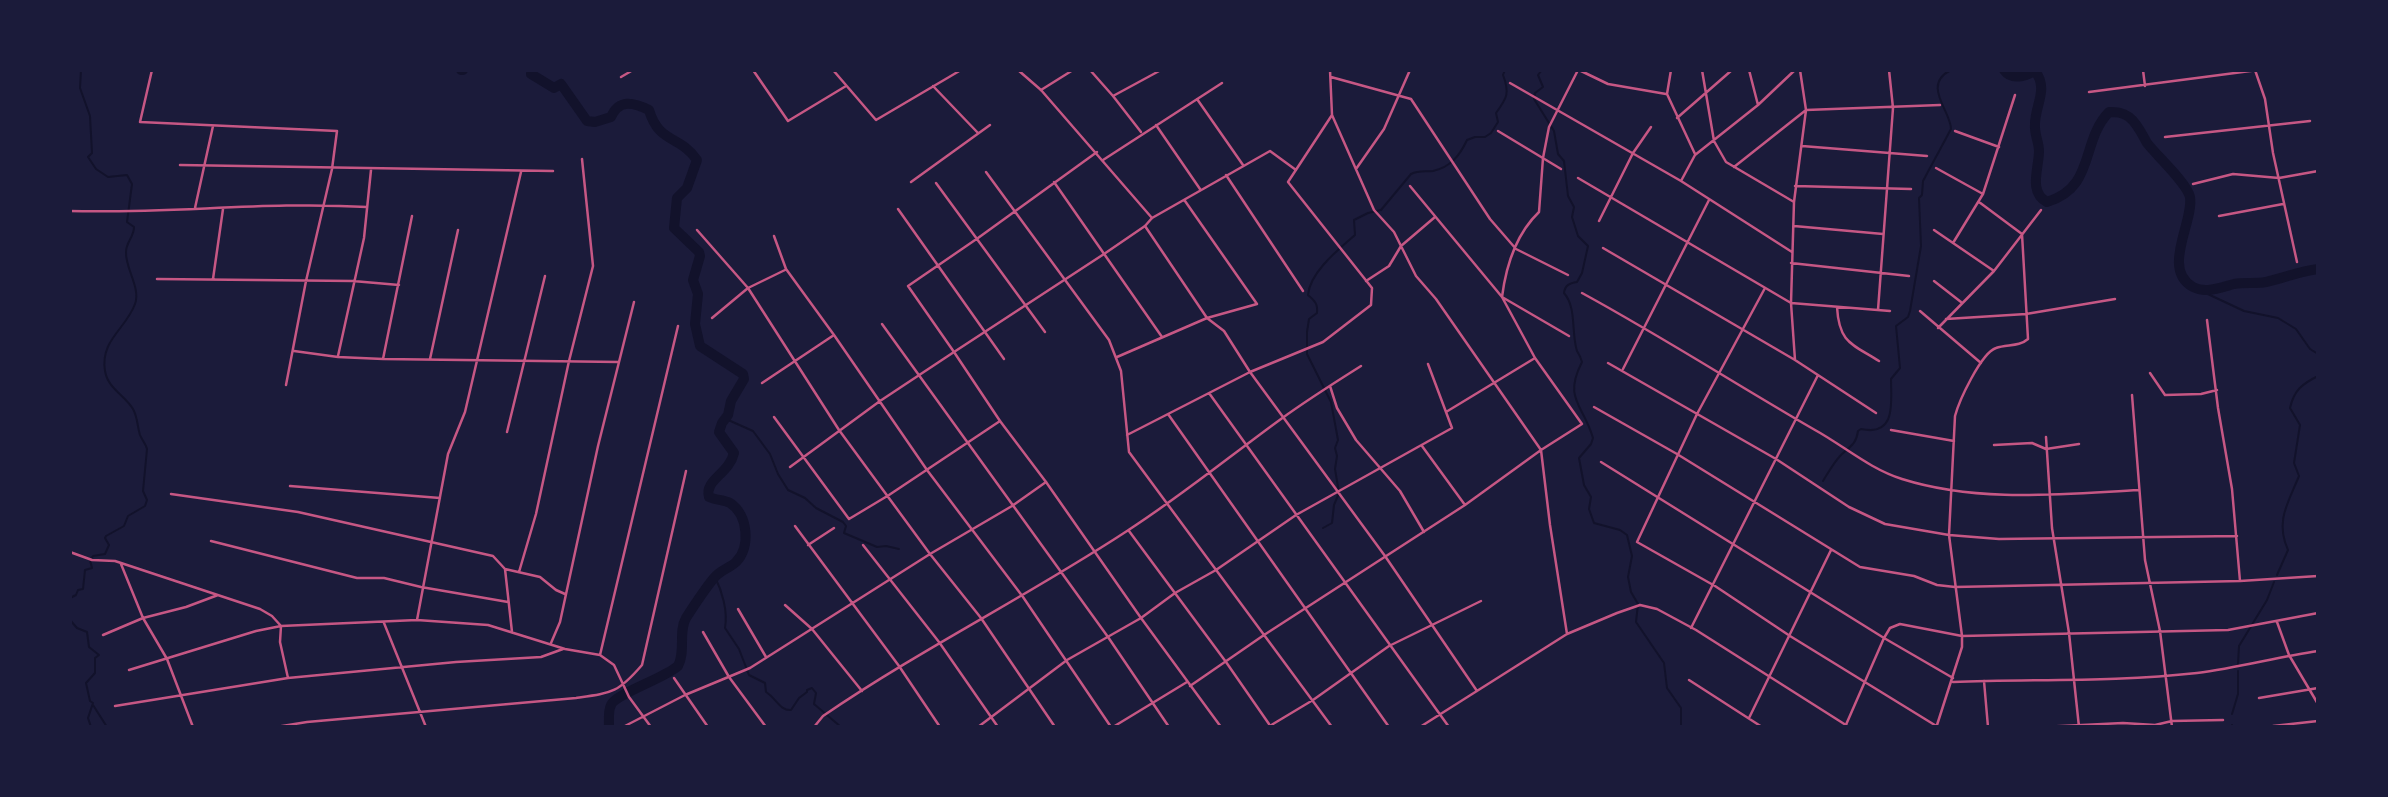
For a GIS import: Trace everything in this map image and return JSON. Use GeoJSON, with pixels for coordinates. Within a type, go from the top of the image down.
{"type":"FeatureCollection","features":[{"type":"Feature","properties":{"kind":"street"},"geometry":{"type":"LineString","coordinates":[[152,70],[140,122],[337,131],[332,169],[322,205],[286,385]]}},
{"type":"Feature","properties":{"kind":"street"},"geometry":{"type":"LineString","coordinates":[[621,77],[634,70]]}},
{"type":"Feature","properties":{"kind":"street"},"geometry":{"type":"LineString","coordinates":[[753,70],[788,121],[846,86]]}},
{"type":"Feature","properties":{"kind":"street"},"geometry":{"type":"LineString","coordinates":[[833,70],[876,120],[961,70]]}},
{"type":"Feature","properties":{"kind":"street"},"geometry":{"type":"LineString","coordinates":[[1018,70],[1041,90],[1152,218]]}},
{"type":"Feature","properties":{"kind":"street"},"geometry":{"type":"LineString","coordinates":[[1041,90],[1073,70]]}},
{"type":"Feature","properties":{"kind":"street"},"geometry":{"type":"LineString","coordinates":[[1090,70],[1142,133]]}},
{"type":"Feature","properties":{"kind":"street"},"geometry":{"type":"LineString","coordinates":[[1113,96],[1161,70]]}},
{"type":"Feature","properties":{"kind":"street"},"geometry":{"type":"LineString","coordinates":[[1330,70],[1332,115],[1375,211],[1394,232],[1416,276],[1436,299],[1541,450],[1567,634]]}},
{"type":"Feature","properties":{"kind":"street"},"geometry":{"type":"LineString","coordinates":[[1356,169],[1384,129],[1410,70]]}},
{"type":"Feature","properties":{"kind":"street"},"geometry":{"type":"LineString","coordinates":[[1502,297],[1506,268],[1524,226],[1539,212],[1543,158],[1550,125],[1578,70],[1608,84],[1667,94]]}},
{"type":"Feature","properties":{"kind":"street"},"geometry":{"type":"LineString","coordinates":[[1671,70],[1667,94],[1695,155]]}},
{"type":"Feature","properties":{"kind":"street"},"geometry":{"type":"LineString","coordinates":[[1702,70],[1714,141],[1726,162],[1794,202]]}},
{"type":"Feature","properties":{"kind":"street"},"geometry":{"type":"LineString","coordinates":[[1677,118],[1732,70]]}},
{"type":"Feature","properties":{"kind":"street"},"geometry":{"type":"LineString","coordinates":[[1749,70],[1758,105]]}},
{"type":"Feature","properties":{"kind":"street"},"geometry":{"type":"LineString","coordinates":[[1681,181],[1695,155],[1798,70],[1806,110],[1795,186],[1791,252],[1795,360]]}},
{"type":"Feature","properties":{"kind":"street"},"geometry":{"type":"LineString","coordinates":[[1878,310],[1893,108],[1889,70]]}},
{"type":"Feature","properties":{"kind":"street"},"geometry":{"type":"LineString","coordinates":[[2143,70],[2145,86]]}},
{"type":"Feature","properties":{"kind":"street"},"geometry":{"type":"LineString","coordinates":[[2089,92],[2256,70],[2265,99],[2283,204],[2297,262]]}},
{"type":"Feature","properties":{"kind":"street"},"geometry":{"type":"LineString","coordinates":[[1331,77],[1411,99],[1490,219],[1516,249],[1568,275]]}},
{"type":"Feature","properties":{"kind":"street"},"geometry":{"type":"LineString","coordinates":[[1103,160],[1222,83]]}},
{"type":"Feature","properties":{"kind":"street"},"geometry":{"type":"LineString","coordinates":[[1510,83],[1681,181],[1791,252]]}},
{"type":"Feature","properties":{"kind":"street"},"geometry":{"type":"LineString","coordinates":[[933,86],[978,133]]}},
{"type":"Feature","properties":{"kind":"street"},"geometry":{"type":"LineString","coordinates":[[1953,243],[1983,194],[2015,95]]}},
{"type":"Feature","properties":{"kind":"street"},"geometry":{"type":"LineString","coordinates":[[1197,99],[1243,166]]}},
{"type":"Feature","properties":{"kind":"street"},"geometry":{"type":"LineString","coordinates":[[1734,167],[1806,110],[1940,105]]}},
{"type":"Feature","properties":{"kind":"street"},"geometry":{"type":"LineString","coordinates":[[1127,435],[1250,372],[1323,342],[1371,305],[1372,288],[1288,182],[1332,115]]}},
{"type":"Feature","properties":{"kind":"street"},"geometry":{"type":"LineString","coordinates":[[2165,137],[2310,121]]}},
{"type":"Feature","properties":{"kind":"street"},"geometry":{"type":"LineString","coordinates":[[195,209],[213,125]]}},
{"type":"Feature","properties":{"kind":"street"},"geometry":{"type":"LineString","coordinates":[[911,182],[990,125]]}},
{"type":"Feature","properties":{"kind":"street"},"geometry":{"type":"LineString","coordinates":[[1156,125],[1200,189]]}},
{"type":"Feature","properties":{"kind":"street"},"geometry":{"type":"LineString","coordinates":[[1600,221],[1633,153],[1651,127]]}},
{"type":"Feature","properties":{"kind":"street"},"geometry":{"type":"LineString","coordinates":[[1498,131],[1561,169]]}},
{"type":"Feature","properties":{"kind":"street"},"geometry":{"type":"LineString","coordinates":[[1955,131],[1998,147]]}},
{"type":"Feature","properties":{"kind":"street"},"geometry":{"type":"LineString","coordinates":[[1802,146],[1927,156]]}},
{"type":"Feature","properties":{"kind":"street"},"geometry":{"type":"LineString","coordinates":[[790,467],[880,401],[1104,254],[1145,226],[1152,218],[1185,201],[1200,189],[1270,151],[1296,170]]}},
{"type":"Feature","properties":{"kind":"street"},"geometry":{"type":"LineString","coordinates":[[1097,152],[908,286],[1000,421],[1221,727]]}},
{"type":"Feature","properties":{"kind":"street"},"geometry":{"type":"LineString","coordinates":[[519,572],[536,514],[569,361],[593,266],[582,159]]}},
{"type":"Feature","properties":{"kind":"street"},"geometry":{"type":"LineString","coordinates":[[180,165],[553,171]]}},
{"type":"Feature","properties":{"kind":"street"},"geometry":{"type":"LineString","coordinates":[[1936,168],[1983,194]]}},
{"type":"Feature","properties":{"kind":"street"},"geometry":{"type":"LineString","coordinates":[[338,357],[364,238],[371,170]]}},
{"type":"Feature","properties":{"kind":"street"},"geometry":{"type":"LineString","coordinates":[[2193,184],[2233,174],[2279,178],[2318,171]]}},
{"type":"Feature","properties":{"kind":"street"},"geometry":{"type":"LineString","coordinates":[[416,620],[448,454],[466,412],[521,172]]}},
{"type":"Feature","properties":{"kind":"street"},"geometry":{"type":"LineString","coordinates":[[986,172],[1109,340],[1117,357],[1124,390],[1129,452],[1332,727]]}},
{"type":"Feature","properties":{"kind":"street"},"geometry":{"type":"LineString","coordinates":[[1226,175],[1303,291]]}},
{"type":"Feature","properties":{"kind":"street"},"geometry":{"type":"LineString","coordinates":[[1578,178],[1791,303],[1890,311]]}},
{"type":"Feature","properties":{"kind":"street"},"geometry":{"type":"LineString","coordinates":[[1054,182],[1163,338]]}},
{"type":"Feature","properties":{"kind":"street"},"geometry":{"type":"LineString","coordinates":[[936,183],[1045,332]]}},
{"type":"Feature","properties":{"kind":"street"},"geometry":{"type":"LineString","coordinates":[[774,236],[786,269],[971,531],[1023,597],[1112,727],[1226,662],[1465,506],[1541,450],[1582,424],[1535,358],[1502,297],[1410,186]]}},
{"type":"Feature","properties":{"kind":"street"},"geometry":{"type":"LineString","coordinates":[[1795,186],[1912,189]]}},
{"type":"Feature","properties":{"kind":"street"},"geometry":{"type":"LineString","coordinates":[[1622,370],[1709,200]]}},
{"type":"Feature","properties":{"kind":"street"},"geometry":{"type":"LineString","coordinates":[[1117,357],[1207,318],[1257,304],[1185,201]]}},
{"type":"Feature","properties":{"kind":"street"},"geometry":{"type":"LineString","coordinates":[[1979,202],[2022,234]]}},
{"type":"Feature","properties":{"kind":"street"},"geometry":{"type":"LineString","coordinates":[[2219,216],[2283,204]]}},
{"type":"Feature","properties":{"kind":"street"},"geometry":{"type":"LineString","coordinates":[[70,211],[132,212],[322,205],[367,207]]}},
{"type":"Feature","properties":{"kind":"street"},"geometry":{"type":"LineString","coordinates":[[213,279],[223,209]]}},
{"type":"Feature","properties":{"kind":"street"},"geometry":{"type":"LineString","coordinates":[[898,209],[1003,359]]}},
{"type":"Feature","properties":{"kind":"street"},"geometry":{"type":"LineString","coordinates":[[1938,328],[1994,271],[2041,210]]}},
{"type":"Feature","properties":{"kind":"street"},"geometry":{"type":"LineString","coordinates":[[383,359],[412,216]]}},
{"type":"Feature","properties":{"kind":"street"},"geometry":{"type":"LineString","coordinates":[[1366,281],[1389,266],[1401,246],[1435,217]]}},
{"type":"Feature","properties":{"kind":"street"},"geometry":{"type":"LineString","coordinates":[[1145,226],[1207,318],[1224,331],[1250,372],[1385,556],[1477,691]]}},
{"type":"Feature","properties":{"kind":"street"},"geometry":{"type":"LineString","coordinates":[[1794,226],[1882,234]]}},
{"type":"Feature","properties":{"kind":"street"},"geometry":{"type":"LineString","coordinates":[[430,359],[458,230]]}},
{"type":"Feature","properties":{"kind":"street"},"geometry":{"type":"LineString","coordinates":[[697,230],[748,288],[839,430],[930,554],[981,618],[1055,727]]}},
{"type":"Feature","properties":{"kind":"street"},"geometry":{"type":"LineString","coordinates":[[1934,230],[1994,271]]}},
{"type":"Feature","properties":{"kind":"street"},"geometry":{"type":"LineString","coordinates":[[1765,288],[1697,414],[1637,542],[1714,586],[1937,727],[1962,647],[1949,536],[1955,416],[1958,404],[1981,363],[1995,348],[2023,343],[2028,339],[2022,234]]}},
{"type":"Feature","properties":{"kind":"street"},"geometry":{"type":"LineString","coordinates":[[1603,248],[1795,360],[1876,413]]}},
{"type":"Feature","properties":{"kind":"street"},"geometry":{"type":"LineString","coordinates":[[1791,263],[1909,276]]}},
{"type":"Feature","properties":{"kind":"street"},"geometry":{"type":"LineString","coordinates":[[712,318],[748,288],[786,269]]}},
{"type":"Feature","properties":{"kind":"street"},"geometry":{"type":"LineString","coordinates":[[506,432],[545,276]]}},
{"type":"Feature","properties":{"kind":"street"},"geometry":{"type":"LineString","coordinates":[[157,279],[353,281],[399,285]]}},
{"type":"Feature","properties":{"kind":"street"},"geometry":{"type":"LineString","coordinates":[[1934,281],[1961,302]]}},
{"type":"Feature","properties":{"kind":"street"},"geometry":{"type":"LineString","coordinates":[[1582,293],[1720,372],[1850,450],[1878,470],[1904,480],[1999,494],[2139,490]]}},
{"type":"Feature","properties":{"kind":"street"},"geometry":{"type":"LineString","coordinates":[[1502,297],[1569,335]]}},
{"type":"Feature","properties":{"kind":"street"},"geometry":{"type":"LineString","coordinates":[[1946,319],[2026,314],[2115,299]]}},
{"type":"Feature","properties":{"kind":"street"},"geometry":{"type":"LineString","coordinates":[[551,643],[560,622],[634,302]]}},
{"type":"Feature","properties":{"kind":"street"},"geometry":{"type":"LineString","coordinates":[[1837,307],[1838,326],[1848,342],[1879,362]]}},
{"type":"Feature","properties":{"kind":"street"},"geometry":{"type":"LineString","coordinates":[[1920,311],[1981,363]]}},
{"type":"Feature","properties":{"kind":"street"},"geometry":{"type":"LineString","coordinates":[[2207,320],[2227,456],[2240,581]]}},
{"type":"Feature","properties":{"kind":"street"},"geometry":{"type":"LineString","coordinates":[[882,324],[1108,637],[1169,727]]}},
{"type":"Feature","properties":{"kind":"street"},"geometry":{"type":"LineString","coordinates":[[600,654],[678,326]]}},
{"type":"Feature","properties":{"kind":"street"},"geometry":{"type":"LineString","coordinates":[[762,383],[834,335]]}},
{"type":"Feature","properties":{"kind":"street"},"geometry":{"type":"LineString","coordinates":[[292,351],[383,359],[619,362]]}},
{"type":"Feature","properties":{"kind":"street"},"geometry":{"type":"LineString","coordinates":[[1446,412],[1535,358]]}},
{"type":"Feature","properties":{"kind":"street"},"geometry":{"type":"LineString","coordinates":[[1608,363],[1776,459],[1849,507],[1885,524],[1949,536],[2054,539],[2237,536]]}},
{"type":"Feature","properties":{"kind":"street"},"geometry":{"type":"LineString","coordinates":[[978,727],[1067,660],[1141,618],[1296,515],[1452,428],[1428,364]]}},
{"type":"Feature","properties":{"kind":"street"},"geometry":{"type":"LineString","coordinates":[[814,727],[823,716],[899,667],[981,618],[1023,597],[1128,530],[1284,417],[1361,366]]}},
{"type":"Feature","properties":{"kind":"street"},"geometry":{"type":"LineString","coordinates":[[2150,373],[2165,395],[2201,394],[2217,390]]}},
{"type":"Feature","properties":{"kind":"street"},"geometry":{"type":"LineString","coordinates":[[1691,628],[1818,375]]}},
{"type":"Feature","properties":{"kind":"street"},"geometry":{"type":"LineString","coordinates":[[1326,388],[1356,440],[1400,491],[1424,532]]}},
{"type":"Feature","properties":{"kind":"street"},"geometry":{"type":"LineString","coordinates":[[1209,393],[1449,727]]}},
{"type":"Feature","properties":{"kind":"street"},"geometry":{"type":"LineString","coordinates":[[2132,395],[2145,560],[2160,631],[2172,727]]}},
{"type":"Feature","properties":{"kind":"street"},"geometry":{"type":"LineString","coordinates":[[1594,407],[1677,454],[1860,567],[1914,576],[1937,585],[2150,584],[2318,576]]}},
{"type":"Feature","properties":{"kind":"street"},"geometry":{"type":"LineString","coordinates":[[1168,414],[1389,727]]}},
{"type":"Feature","properties":{"kind":"street"},"geometry":{"type":"LineString","coordinates":[[774,417],[849,519],[1000,421]]}},
{"type":"Feature","properties":{"kind":"street"},"geometry":{"type":"LineString","coordinates":[[1891,430],[1954,442]]}},
{"type":"Feature","properties":{"kind":"street"},"geometry":{"type":"LineString","coordinates":[[2046,437],[2049,494],[2059,583],[2069,633],[2078,726]]}},
{"type":"Feature","properties":{"kind":"street"},"geometry":{"type":"LineString","coordinates":[[1994,446],[2032,443],[2046,449],[2079,444]]}},
{"type":"Feature","properties":{"kind":"street"},"geometry":{"type":"LineString","coordinates":[[1421,445],[1465,506]]}},
{"type":"Feature","properties":{"kind":"street"},"geometry":{"type":"LineString","coordinates":[[1601,462],[1953,680],[2167,675],[2251,665],[2318,652]]}},
{"type":"Feature","properties":{"kind":"street"},"geometry":{"type":"LineString","coordinates":[[276,727],[608,694],[624,685],[642,665],[686,471]]}},
{"type":"Feature","properties":{"kind":"street"},"geometry":{"type":"LineString","coordinates":[[623,727],[685,695],[750,668],[930,554],[1012,506],[1046,482]]}},
{"type":"Feature","properties":{"kind":"street"},"geometry":{"type":"LineString","coordinates":[[290,486],[440,498]]}},
{"type":"Feature","properties":{"kind":"street"},"geometry":{"type":"LineString","coordinates":[[171,494],[298,512],[493,556],[505,569],[540,577],[565,594]]}},
{"type":"Feature","properties":{"kind":"street"},"geometry":{"type":"LineString","coordinates":[[794,526],[940,727]]}},
{"type":"Feature","properties":{"kind":"street"},"geometry":{"type":"LineString","coordinates":[[808,545],[834,528]]}},
{"type":"Feature","properties":{"kind":"street"},"geometry":{"type":"LineString","coordinates":[[1128,530],[1226,662],[1269,726],[1313,700],[1390,646],[1481,601]]}},
{"type":"Feature","properties":{"kind":"street"},"geometry":{"type":"LineString","coordinates":[[211,541],[357,578],[384,578],[508,602]]}},
{"type":"Feature","properties":{"kind":"street"},"geometry":{"type":"LineString","coordinates":[[863,545],[939,642],[998,727]]}},
{"type":"Feature","properties":{"kind":"street"},"geometry":{"type":"LineString","coordinates":[[1749,719],[1831,550]]}},
{"type":"Feature","properties":{"kind":"street"},"geometry":{"type":"LineString","coordinates":[[70,552],[91,559],[121,563],[260,609],[272,616],[281,626],[280,642],[288,678]]}},
{"type":"Feature","properties":{"kind":"street"},"geometry":{"type":"LineString","coordinates":[[121,563],[144,618],[167,659],[193,727]]}},
{"type":"Feature","properties":{"kind":"street"},"geometry":{"type":"LineString","coordinates":[[505,569],[512,632]]}},
{"type":"Feature","properties":{"kind":"street"},"geometry":{"type":"LineString","coordinates":[[103,635],[144,618],[187,607],[218,595]]}},
{"type":"Feature","properties":{"kind":"street"},"geometry":{"type":"LineString","coordinates":[[785,605],[812,629],[862,691]]}},
{"type":"Feature","properties":{"kind":"street"},"geometry":{"type":"LineString","coordinates":[[1420,727],[1567,634],[1638,605],[1657,609],[1691,628],[1846,726],[1884,638],[1891,628],[1900,624],[1962,636],[2160,631],[2248,627],[2318,613]]}},
{"type":"Feature","properties":{"kind":"street"},"geometry":{"type":"LineString","coordinates":[[737,609],[766,658]]}},
{"type":"Feature","properties":{"kind":"street"},"geometry":{"type":"LineString","coordinates":[[129,670],[256,631],[281,626],[416,620],[488,625],[565,649],[600,654],[614,665],[629,697],[651,727]]}},
{"type":"Feature","properties":{"kind":"street"},"geometry":{"type":"LineString","coordinates":[[2277,622],[2289,656],[2318,704]]}},
{"type":"Feature","properties":{"kind":"street"},"geometry":{"type":"LineString","coordinates":[[384,623],[426,727]]}},
{"type":"Feature","properties":{"kind":"street"},"geometry":{"type":"LineString","coordinates":[[704,632],[729,677],[766,727]]}},
{"type":"Feature","properties":{"kind":"street"},"geometry":{"type":"LineString","coordinates":[[116,706],[288,678],[541,657],[565,649]]}},
{"type":"Feature","properties":{"kind":"street"},"geometry":{"type":"LineString","coordinates":[[674,678],[708,727]]}},
{"type":"Feature","properties":{"kind":"street"},"geometry":{"type":"LineString","coordinates":[[1689,680],[1762,727]]}},
{"type":"Feature","properties":{"kind":"street"},"geometry":{"type":"LineString","coordinates":[[1984,681],[1987,727]]}},
{"type":"Feature","properties":{"kind":"street"},"geometry":{"type":"LineString","coordinates":[[2259,698],[2318,688]]}},
{"type":"Feature","properties":{"kind":"street"},"geometry":{"type":"LineString","coordinates":[[2041,727],[2123,723],[2155,725],[2172,721],[2223,720]]}},
{"type":"Feature","properties":{"kind":"street"},"geometry":{"type":"LineString","coordinates":[[2273,726],[2318,721]]}},
{"type":"Feature","properties":{"kind":"street"},"geometry":{"type":"LineString","coordinates":[[307,722],[310,727]]}},
{"type":"Feature","properties":{"kind":"waterway"},"geometry":{"type":"LineString","coordinates":[[70,598],[83,589],[85,570],[92,568],[90,560],[93,556],[105,554],[109,545],[106,536],[124,526],[128,516],[145,506],[147,500],[143,491],[147,449],[133,409],[107,377],[104,360],[110,343],[131,313],[136,298],[135,285],[126,258],[127,245],[134,227],[127,222],[132,184],[127,175],[108,177],[96,169],[88,157],[92,153],[90,116],[80,88],[81,70]]}},
{"type":"Feature","properties":{"kind":"waterway"},"geometry":{"type":"LineString","coordinates":[[532,70],[531,74],[554,88],[561,84],[587,121],[595,122],[611,117],[618,107],[627,104],[649,110],[658,129],[684,146],[697,160],[687,188],[677,198],[674,228],[700,256],[693,280],[698,294],[695,324],[700,346],[743,374],[744,379],[731,401],[728,415],[719,432],[734,453],[708,491],[709,497],[730,503],[741,515],[745,531],[741,556],[714,578],[686,618],[682,629],[682,654],[678,666],[614,701],[609,710],[609,727]]}},
{"type":"Feature","properties":{"kind":"waterway"},"geometry":{"type":"LineString","coordinates":[[1323,528],[1332,523],[1334,505],[1339,493],[1335,469],[1335,448],[1338,440],[1331,402],[1307,354],[1309,319],[1317,313],[1316,303],[1308,295],[1310,286],[1326,262],[1355,235],[1354,220],[1381,210],[1411,174],[1445,167],[1458,155],[1467,140],[1485,137],[1491,133],[1498,122],[1496,113],[1506,95],[1503,75],[1505,70]]}},
{"type":"Feature","properties":{"kind":"waterway"},"geometry":{"type":"LineString","coordinates":[[1542,70],[1538,75],[1543,87],[1535,93],[1534,99],[1554,131],[1558,154],[1564,161],[1568,196],[1574,207],[1572,217],[1578,236],[1588,246],[1582,273],[1577,282],[1567,286],[1564,293],[1571,306],[1575,344],[1582,362],[1574,393],[1593,438],[1579,458],[1584,485],[1591,497],[1589,509],[1594,523],[1620,530],[1627,535],[1632,556],[1628,577],[1631,592],[1638,604],[1636,622],[1664,663],[1667,688],[1681,708],[1681,727]]}},
{"type":"Feature","properties":{"kind":"waterway"},"geometry":{"type":"LineString","coordinates":[[1823,481],[1838,458],[1854,442],[1858,431],[1881,428],[1890,415],[1891,379],[1900,368],[1896,326],[1908,317],[1910,311],[1921,246],[1919,198],[1922,195],[1923,181],[1951,129],[1938,91],[1938,83],[1942,76],[1951,70]]}},
{"type":"Feature","properties":{"kind":"waterway"},"geometry":{"type":"LineString","coordinates":[[2004,70],[2011,76],[2023,76],[2035,71],[2041,84],[2035,128],[2039,151],[2036,186],[2041,198],[2047,202],[2063,195],[2081,175],[2094,137],[2109,112],[2121,113],[2134,122],[2147,143],[2188,191],[2190,207],[2179,257],[2184,279],[2193,287],[2209,290],[2238,283],[2262,283],[2318,269]]}},
{"type":"Feature","properties":{"kind":"waterway"},"geometry":{"type":"LineString","coordinates":[[2195,288],[2244,311],[2278,318],[2296,329],[2310,349],[2318,354]]}},
{"type":"Feature","properties":{"kind":"waterway"},"geometry":{"type":"LineString","coordinates":[[2277,575],[2288,550],[2284,540],[2284,512],[2299,476],[2294,463],[2300,425],[2290,408],[2300,388],[2318,376]]}},
{"type":"Feature","properties":{"kind":"waterway"},"geometry":{"type":"LineString","coordinates":[[726,419],[753,431],[770,454],[788,490],[843,522],[846,526],[844,533],[877,547],[899,549]]}},
{"type":"Feature","properties":{"kind":"waterway"},"geometry":{"type":"LineString","coordinates":[[715,577],[724,601],[725,628],[739,649],[749,675],[765,683],[766,692],[787,710],[791,710],[799,698],[812,688],[816,693],[814,704],[841,727]]}},
{"type":"Feature","properties":{"kind":"waterway"},"geometry":{"type":"LineString","coordinates":[[2238,664],[2239,646],[2267,600],[2274,582]]}},
{"type":"Feature","properties":{"kind":"waterway"},"geometry":{"type":"LineString","coordinates":[[70,620],[77,628],[87,632],[89,647],[99,655],[95,658],[95,673],[86,683],[90,701],[93,703],[88,718],[91,727]]}},
{"type":"Feature","properties":{"kind":"waterway"},"geometry":{"type":"LineString","coordinates":[[2232,714],[2238,694],[2238,671]]}},
{"type":"Feature","properties":{"kind":"waterway"},"geometry":{"type":"LineString","coordinates":[[93,705],[107,727]]}}]}
